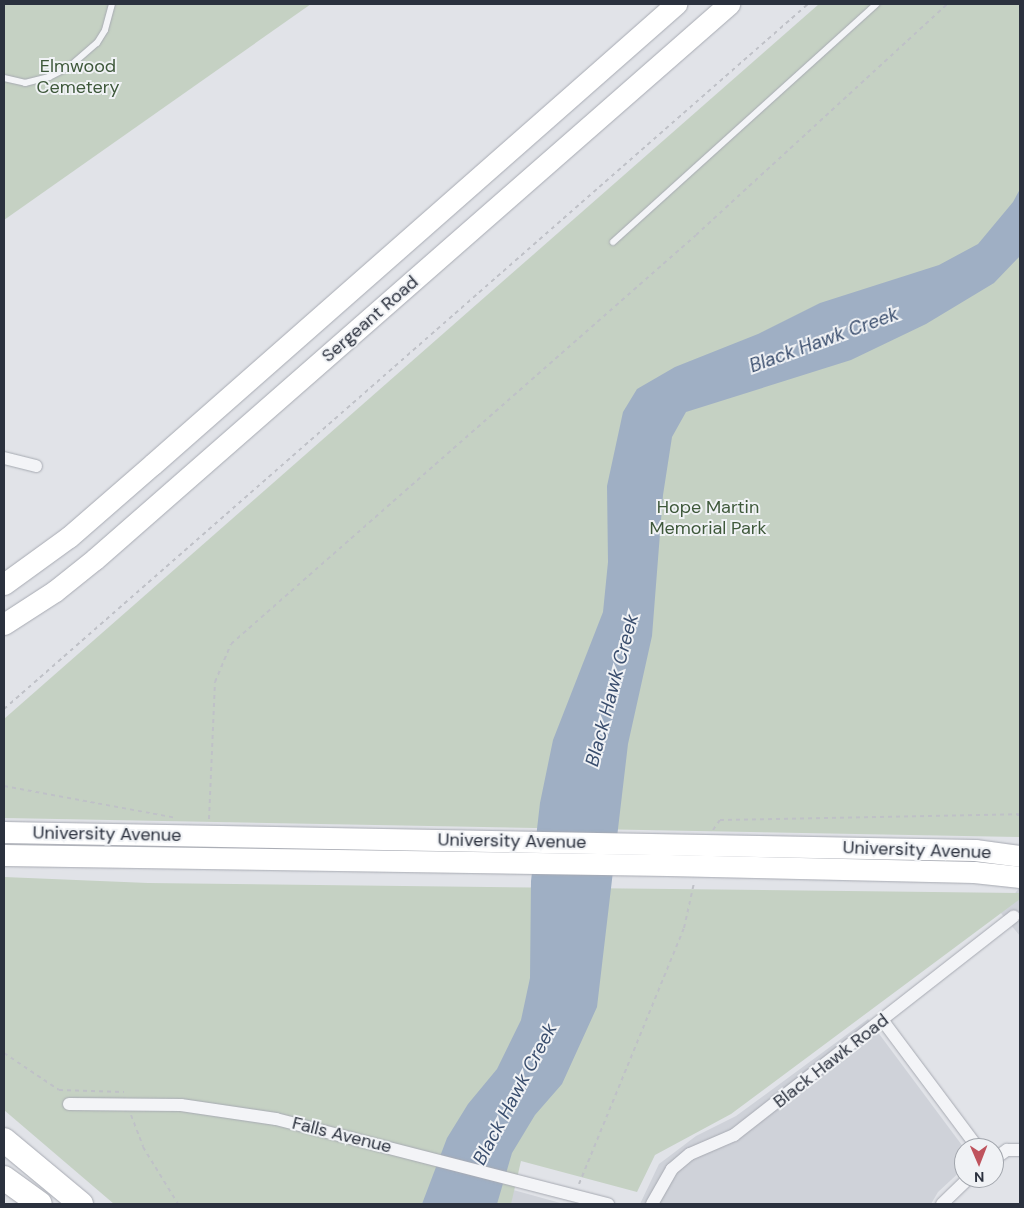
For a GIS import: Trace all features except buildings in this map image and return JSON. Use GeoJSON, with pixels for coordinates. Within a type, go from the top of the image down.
{"type":"FeatureCollection","features":[{"type":"Feature","properties":{"kind":"highway"},"geometry":{"type":"LineString","coordinates":[[4,1140],[81,1204]]}},
{"type":"Feature","properties":{"kind":"highway"},"geometry":{"type":"LineString","coordinates":[[4,1178],[40,1204]]}},
{"type":"Feature","properties":{"kind":"main road","name":"Sergeant Road"},"geometry":{"type":"LineString","coordinates":[[4,584],[62,542],[111,500],[676,4]]}},
{"type":"Feature","properties":{"kind":"main road","name":"Sergeant Road"},"geometry":{"type":"LineString","coordinates":[[4,624],[55,591],[102,553],[729,4]]}},
{"type":"Feature","properties":{"kind":"main road","name":"University Avenue"},"geometry":{"type":"LineString","coordinates":[[4,832],[492,841],[668,855],[698,866],[974,872],[1020,877]]}},
{"type":"Feature","properties":{"kind":"main road","name":"University Avenue"},"geometry":{"type":"LineString","coordinates":[[4,855],[492,863],[668,855],[703,845],[975,850],[1020,856]]}},
{"type":"Feature","properties":{"kind":"street"},"geometry":{"type":"LineString","coordinates":[[4,458],[36,466]]}},
{"type":"Feature","properties":{"kind":"street","name":"Black Hawk Road"},"geometry":{"type":"LineString","coordinates":[[652,1204],[661,1184],[684,1159],[734,1135],[883,1021],[1014,916]]}},
{"type":"Feature","properties":{"kind":"street"},"geometry":{"type":"LineString","coordinates":[[883,1021],[971,1138]]}},
{"type":"Feature","properties":{"kind":"street","name":"Falls Avenue"},"geometry":{"type":"LineString","coordinates":[[69,1104],[181,1105],[276,1119],[543,1185],[608,1204]]}},
{"type":"Feature","properties":{"kind":"street"},"geometry":{"type":"LineString","coordinates":[[1004,1152],[1020,1140]]}},
{"type":"Feature","properties":{"kind":"street"},"geometry":{"type":"LineString","coordinates":[[1007,1150],[1020,1150]]}},
{"type":"Feature","properties":{"kind":"street"},"geometry":{"type":"LineString","coordinates":[[942,1204],[959,1188]]}},
{"type":"Feature","properties":{"kind":"lane"},"geometry":{"type":"LineString","coordinates":[[4,78],[25,83],[49,77],[69,67],[97,43],[105,30],[112,4]]}},
{"type":"Feature","properties":{"kind":"lane"},"geometry":{"type":"LineString","coordinates":[[613,242],[876,4]]}},
{"type":"Feature","properties":{"kind":"path"},"geometry":{"type":"LineString","coordinates":[[4,709],[808,4]]}},
{"type":"Feature","properties":{"kind":"path"},"geometry":{"type":"LineString","coordinates":[[208,826],[215,682],[231,644],[696,235],[948,4]]}},
{"type":"Feature","properties":{"kind":"path"},"geometry":{"type":"LineString","coordinates":[[4,786],[181,819]]}},
{"type":"Feature","properties":{"kind":"path"},"geometry":{"type":"LineString","coordinates":[[703,845],[720,820],[1020,814]]}},
{"type":"Feature","properties":{"kind":"path"},"geometry":{"type":"LineString","coordinates":[[575,1195],[684,928],[698,866]]}},
{"type":"Feature","properties":{"kind":"shaded area"},"geometry":{"type":"Polygon","coordinates":[[[1020,887],[1020,936],[1000,912],[1020,887]]]}},
{"type":"Feature","properties":{"kind":"shaded area"},"geometry":{"type":"Polygon","coordinates":[[[868,1019],[957,1138],[954,1138],[954,1177],[938,1192],[931,1204],[640,1204],[659,1164],[696,1136],[736,1116],[868,1019]]]}},
{"type":"Feature","properties":{"kind":"shaded area"},"geometry":{"type":"Polygon","coordinates":[[[503,1187],[564,1204],[497,1204],[503,1187]]]}},
{"type":"Feature","properties":{"kind":"green space","name":"Elmwood Cemetery"},"geometry":{"type":"Polygon","coordinates":[[[4,4],[311,4],[4,220],[4,4]]]}},
{"type":"Feature","properties":{"kind":"green space","name":"Hope Martin Memorial Park"},"geometry":{"type":"Polygon","coordinates":[[[819,4],[1020,4],[1020,837],[4,818],[4,719],[819,4]]]}},
{"type":"Feature","properties":{"kind":"green space"},"geometry":{"type":"Polygon","coordinates":[[[4,877],[148,883],[1020,893],[1020,899],[731,1114],[655,1155],[637,1192],[521,1161],[511,1204],[114,1204],[4,1110],[4,877]]]}},
{"type":"Feature","properties":{"kind":"water","name":"Black Hawk Creek"},"geometry":{"type":"Polygon","coordinates":[[[1020,189],[1020,256],[994,283],[926,324],[851,360],[686,412],[672,437],[663,495],[652,636],[628,744],[597,1007],[562,1084],[535,1115],[512,1153],[497,1204],[422,1204],[447,1138],[468,1104],[497,1069],[521,1020],[530,978],[531,881],[540,803],[553,740],[603,612],[608,562],[607,486],[623,412],[637,389],[675,367],[758,334],[820,303],[939,265],[978,244],[1013,202],[1020,189]]]}}]}
